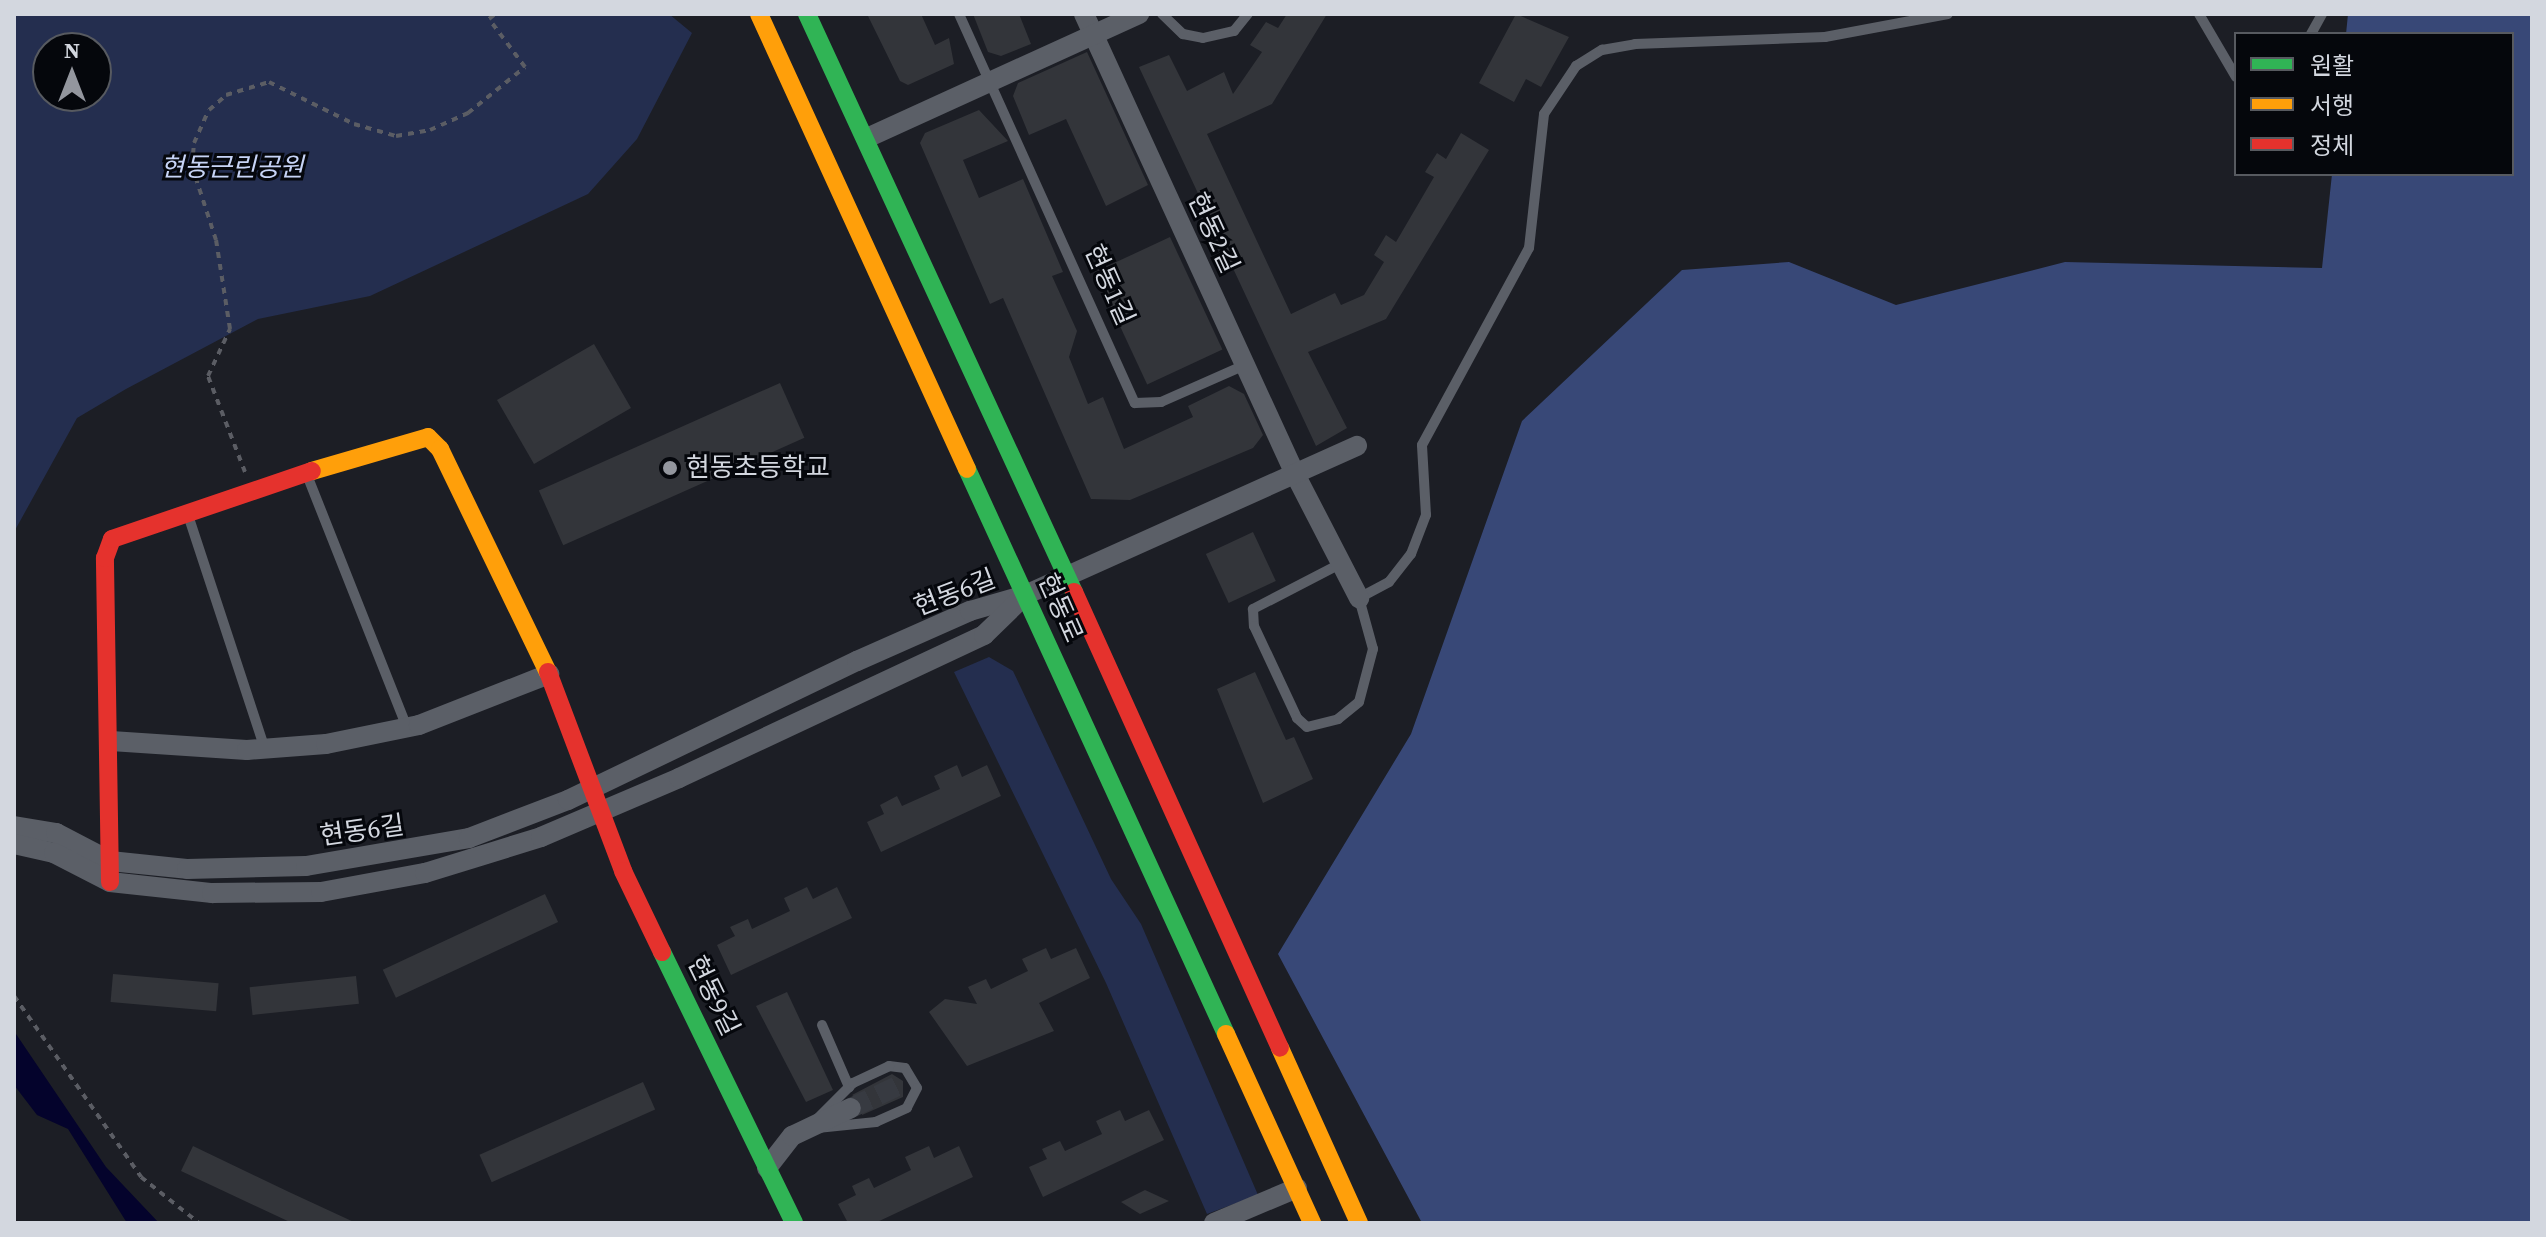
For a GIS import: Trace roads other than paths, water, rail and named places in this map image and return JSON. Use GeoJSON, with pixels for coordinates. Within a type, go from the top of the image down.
{"type":"FeatureCollection","features":[{"type":"Feature","properties":{"kind":"main road","name":"현동로"},"geometry":{"type":"LineString","coordinates":[[759,14],[1312,1223]]}},
{"type":"Feature","properties":{"kind":"main road","name":"현동로"},"geometry":{"type":"LineString","coordinates":[[807,14],[869,137],[1359,1223]]}},
{"type":"Feature","properties":{"kind":"main road","name":"현동9길"},"geometry":{"type":"LineString","coordinates":[[307,475],[408,438],[436,442],[549,674],[593,788],[599,813],[794,1223]]}},
{"type":"Feature","properties":{"kind":"main road"},"geometry":{"type":"LineString","coordinates":[[110,872],[107,548],[122,533],[307,475]]}},
{"type":"Feature","properties":{"kind":"street","name":"현동2길"},"geometry":{"type":"LineString","coordinates":[[1084,14],[1295,474],[1338,565],[1359,598]]}},
{"type":"Feature","properties":{"kind":"street"},"geometry":{"type":"LineString","coordinates":[[869,137],[988,80],[1139,14]]}},
{"type":"Feature","properties":{"kind":"street"},"geometry":{"type":"LineString","coordinates":[[1025,595],[1357,446]]}},
{"type":"Feature","properties":{"kind":"street","name":"현동6길"},"geometry":{"type":"LineString","coordinates":[[14,826],[56,833],[110,872],[250,869],[367,859],[469,838],[593,788],[941,623],[1025,595]]}},
{"type":"Feature","properties":{"kind":"street","name":"현동6길"},"geometry":{"type":"LineString","coordinates":[[14,844],[54,853],[110,872],[212,893],[321,892],[479,858],[599,813],[984,635],[1025,595]]}},
{"type":"Feature","properties":{"kind":"street"},"geometry":{"type":"LineString","coordinates":[[111,741],[265,749],[407,728],[549,674]]}},
{"type":"Feature","properties":{"kind":"street"},"geometry":{"type":"LineString","coordinates":[[767,1168],[792,1136],[851,1108]]}},
{"type":"Feature","properties":{"kind":"street"},"geometry":{"type":"LineString","coordinates":[[1214,1223],[1297,1188]]}},
{"type":"Feature","properties":{"kind":"lane","name":"현동1길"},"geometry":{"type":"LineString","coordinates":[[959,14],[1135,403],[1161,402],[1245,365]]}},
{"type":"Feature","properties":{"kind":"lane"},"geometry":{"type":"LineString","coordinates":[[1162,14],[1183,34],[1203,38],[1234,31],[1248,14]]}},
{"type":"Feature","properties":{"kind":"lane"},"geometry":{"type":"LineString","coordinates":[[1359,598],[1389,582],[1411,554],[1426,515],[1422,445],[1529,248],[1544,114],[1576,66],[1602,50],[1635,44],[1812,38],[1948,14]]}},
{"type":"Feature","properties":{"kind":"lane"},"geometry":{"type":"LineString","coordinates":[[2199,14],[2234,74]]}},
{"type":"Feature","properties":{"kind":"lane"},"geometry":{"type":"LineString","coordinates":[[2312,32],[2322,14]]}},
{"type":"Feature","properties":{"kind":"lane"},"geometry":{"type":"LineString","coordinates":[[307,475],[407,728]]}},
{"type":"Feature","properties":{"kind":"lane"},"geometry":{"type":"LineString","coordinates":[[187,514],[265,749]]}},
{"type":"Feature","properties":{"kind":"lane","name":"현동2길"},"geometry":{"type":"LineString","coordinates":[[1338,565],[1253,609],[1266,653],[1307,727],[1338,719],[1359,702],[1373,649],[1359,598]]}},
{"type":"Feature","properties":{"kind":"lane"},"geometry":{"type":"LineString","coordinates":[[822,1025],[849,1087]]}},
{"type":"Feature","properties":{"kind":"lane"},"geometry":{"type":"LineString","coordinates":[[898,1065],[905,1068],[917,1095],[907,1108],[876,1122],[807,1129],[849,1087],[898,1065]]}},
{"type":"Feature","properties":{"kind":"tunnel"},"geometry":{"type":"LineString","coordinates":[[851,1108],[904,1083]]}},
{"type":"Feature","properties":{"kind":"place","name":"현동초등학교"},"geometry":{"type":"Point","coordinates":[670,468]}},
{"type":"Feature","properties":{"kind":"park label","name":"현동근린공원"},"geometry":{"type":"Point","coordinates":[232,168]}}]}
